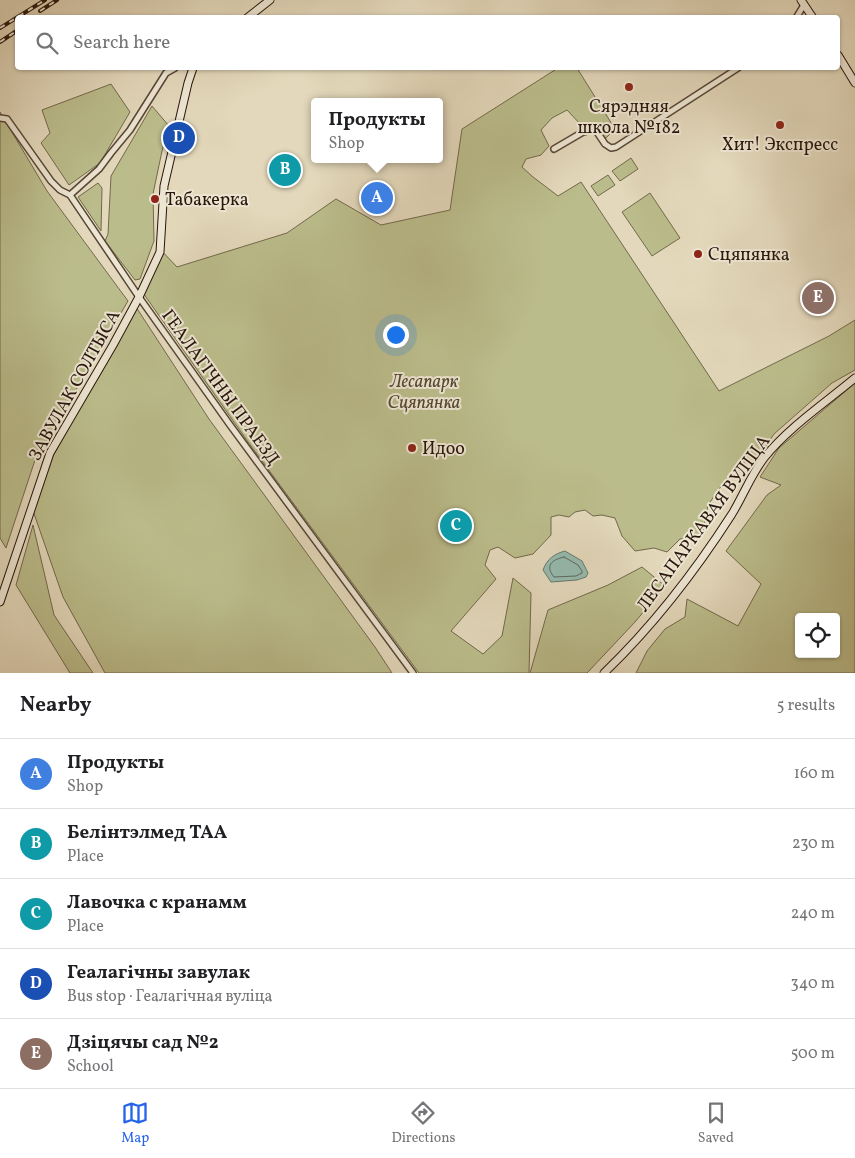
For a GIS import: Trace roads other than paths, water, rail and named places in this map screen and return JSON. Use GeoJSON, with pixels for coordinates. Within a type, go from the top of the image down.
{"type":"FeatureCollection","features":[{"type":"Feature","properties":{"kind":"street"},"geometry":{"type":"LineString","coordinates":[[251,15],[270,0]]}},
{"type":"Feature","properties":{"kind":"street"},"geometry":{"type":"LineString","coordinates":[[797,15],[803,2]]}},
{"type":"Feature","properties":{"kind":"street"},"geometry":{"type":"LineString","coordinates":[[803,2],[811,15]]}},
{"type":"Feature","properties":{"kind":"street"},"geometry":{"type":"LineString","coordinates":[[840,58],[855,83]]}},
{"type":"Feature","properties":{"kind":"street"},"geometry":{"type":"LineString","coordinates":[[70,195],[99,169],[130,130],[166,73],[171,70]]}},
{"type":"Feature","properties":{"kind":"street","name":"ЗАВУЛАК СОЛТЫСА"},"geometry":{"type":"LineString","coordinates":[[0,602],[50,453],[110,352],[160,252],[164,186],[192,70]]}},
{"type":"Feature","properties":{"kind":"street"},"geometry":{"type":"LineString","coordinates":[[554,149],[582,132],[595,128],[605,144],[611,148],[616,147],[735,70]]}},
{"type":"Feature","properties":{"kind":"street","name":"ГЕАЛАГІЧНЫ ПРАЕЗД"},"geometry":{"type":"LineString","coordinates":[[0,118],[7,119],[51,181],[60,190],[70,195],[139,297],[230,425],[413,673]]}},
{"type":"Feature","properties":{"kind":"street","name":"ЛЕСАПАРКАВАЯ ВУЛІЦА"},"geometry":{"type":"LineString","coordinates":[[604,673],[658,614],[700,560],[733,512],[764,458],[788,434],[855,378]]}},
{"type":"Feature","properties":{"kind":"water"},"geometry":{"type":"Polygon","coordinates":[[[565,551],[582,561],[588,573],[586,577],[577,580],[551,582],[543,570],[551,558],[565,551]]]}},
{"type":"Feature","properties":{"kind":"railway"},"geometry":{"type":"LineString","coordinates":[[21,15],[45,0]]}},
{"type":"Feature","properties":{"kind":"railway"},"geometry":{"type":"LineString","coordinates":[[40,11],[57,0]]}},
{"type":"Feature","properties":{"kind":"railway"},"geometry":{"type":"LineString","coordinates":[[0,28],[15,19]]}},
{"type":"Feature","properties":{"kind":"railway"},"geometry":{"type":"LineString","coordinates":[[0,42],[15,32]]}},
{"type":"Feature","properties":{"kind":"place","name":"Сярэдняя школа №182"},"geometry":{"type":"Point","coordinates":[629,87]}},
{"type":"Feature","properties":{"kind":"place","name":"Хит! Экспресс"},"geometry":{"type":"Point","coordinates":[780,125]}},
{"type":"Feature","properties":{"kind":"place","name":"Геалагічны завулак"},"geometry":{"type":"Point","coordinates":[179,138]}},
{"type":"Feature","properties":{"kind":"place","name":"Белінтэлмед ТАА"},"geometry":{"type":"Point","coordinates":[285,170]}},
{"type":"Feature","properties":{"kind":"place","name":"Продукты"},"geometry":{"type":"Point","coordinates":[377,198]}},
{"type":"Feature","properties":{"kind":"place","name":"Табакерка"},"geometry":{"type":"Point","coordinates":[155,199]}},
{"type":"Feature","properties":{"kind":"place","name":"Сцяпянка"},"geometry":{"type":"Point","coordinates":[698,254]}},
{"type":"Feature","properties":{"kind":"place","name":"Дзіцячы сад №2"},"geometry":{"type":"Point","coordinates":[818,298]}},
{"type":"Feature","properties":{"kind":"place","name":"Идоо"},"geometry":{"type":"Point","coordinates":[412,448]}},
{"type":"Feature","properties":{"kind":"place","name":"Лавочка с кранамм"},"geometry":{"type":"Point","coordinates":[456,526]}},
{"type":"Feature","properties":{"kind":"park label","name":"Лесапарк Сцяпянка"},"geometry":{"type":"Point","coordinates":[424,391]}}]}
